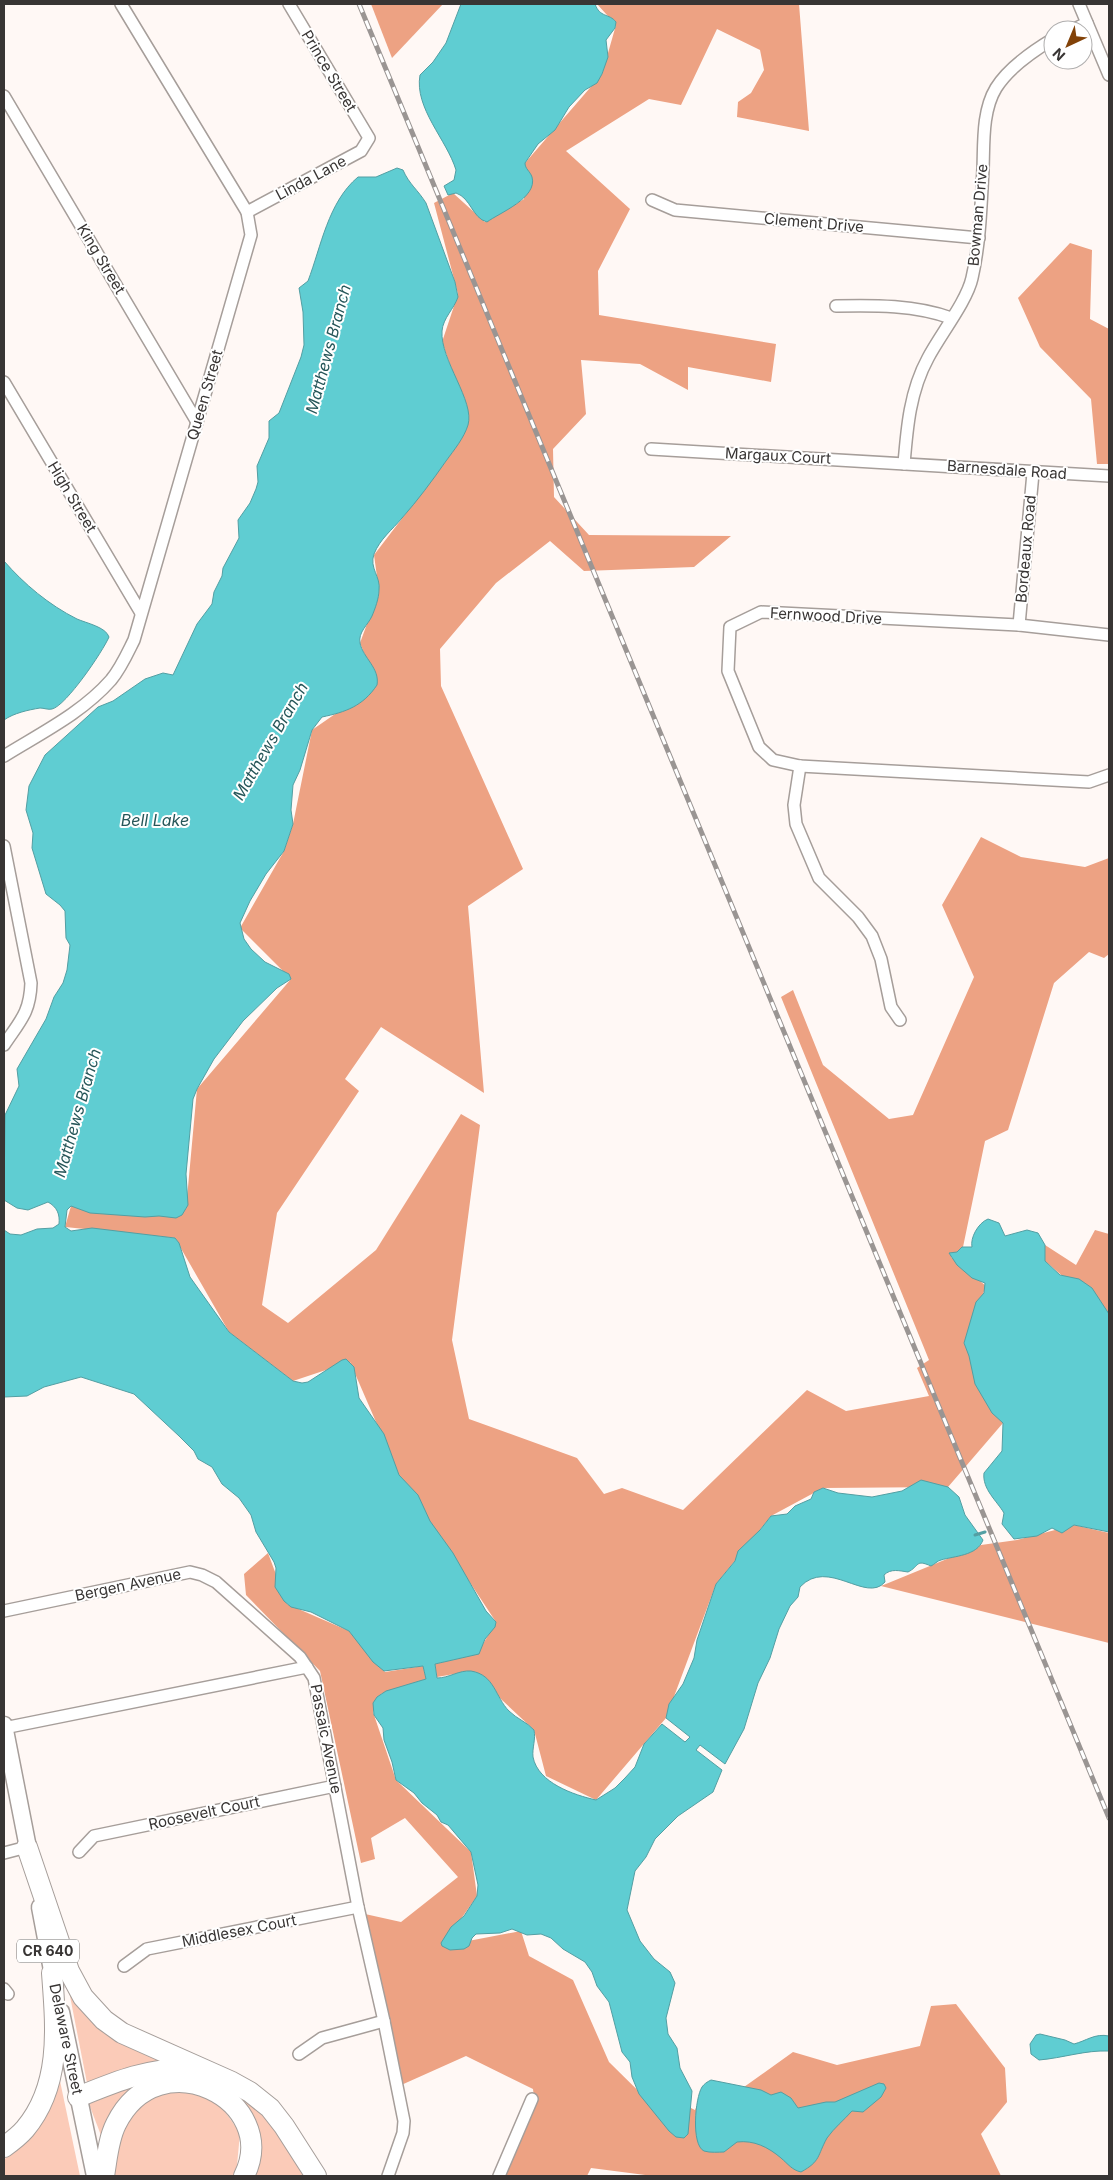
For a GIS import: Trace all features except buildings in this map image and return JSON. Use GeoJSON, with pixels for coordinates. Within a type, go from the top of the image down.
{"type":"FeatureCollection","features":[{"type":"Feature","properties":{"kind":"highway"},"geometry":{"type":"LineString","coordinates":[[27,1847],[70,1971],[83,1997],[104,2020],[122,2033],[232,2082],[250,2092],[270,2108],[284,2126],[316,2176]]}},
{"type":"Feature","properties":{"kind":"highway"},"geometry":{"type":"LineString","coordinates":[[4,2147],[24,2131],[33,2118],[42,2102],[51,2076],[55,2052],[56,2021],[52,1973]]}},
{"type":"Feature","properties":{"kind":"highway"},"geometry":{"type":"LineString","coordinates":[[78,2097],[124,2079],[152,2071],[203,2069]]}},
{"type":"Feature","properties":{"kind":"highway"},"geometry":{"type":"LineString","coordinates":[[104,2176],[109,2143],[114,2130],[132,2101],[148,2090],[179,2081],[203,2085],[214,2090],[233,2105],[240,2114],[246,2124],[250,2148],[250,2160],[244,2176]]}},
{"type":"Feature","properties":{"kind":"main road","name":"Delaware Street"},"geometry":{"type":"LineString","coordinates":[[4,1727],[52,1973],[95,2176]]}},
{"type":"Feature","properties":{"kind":"street","name":"Queen Street"},"geometry":{"type":"LineString","coordinates":[[4,756],[87,704],[110,680],[122,663],[134,640],[250,235],[247,212],[121,4]]}},
{"type":"Feature","properties":{"kind":"street","name":"Prince Street"},"geometry":{"type":"LineString","coordinates":[[289,4],[369,138]]}},
{"type":"Feature","properties":{"kind":"street"},"geometry":{"type":"LineString","coordinates":[[1079,4],[1086,20]]}},
{"type":"Feature","properties":{"kind":"street"},"geometry":{"type":"LineString","coordinates":[[1093,37],[1109,75]]}},
{"type":"Feature","properties":{"kind":"street","name":"Bowman Drive"},"geometry":{"type":"LineString","coordinates":[[904,464],[907,421],[915,389],[927,359],[963,300],[972,280],[979,238],[985,130],[989,108],[996,88],[1010,72],[1043,44]]}},
{"type":"Feature","properties":{"kind":"street","name":"King Street"},"geometry":{"type":"LineString","coordinates":[[4,96],[197,422]]}},
{"type":"Feature","properties":{"kind":"street","name":"Linda Lane"},"geometry":{"type":"LineString","coordinates":[[247,212],[361,152],[369,138]]}},
{"type":"Feature","properties":{"kind":"street","name":"Clement Drive"},"geometry":{"type":"LineString","coordinates":[[652,200],[682,211],[979,238]]}},
{"type":"Feature","properties":{"kind":"street"},"geometry":{"type":"LineString","coordinates":[[836,306],[866,305],[898,308],[931,312],[951,318]]}},
{"type":"Feature","properties":{"kind":"street","name":"High Street"},"geometry":{"type":"LineString","coordinates":[[4,382],[141,613]]}},
{"type":"Feature","properties":{"kind":"street","name":"Margaux Court"},"geometry":{"type":"LineString","coordinates":[[651,449],[904,464]]}},
{"type":"Feature","properties":{"kind":"street","name":"Barnesdale Road"},"geometry":{"type":"LineString","coordinates":[[904,464],[1109,476]]}},
{"type":"Feature","properties":{"kind":"street","name":"Bordeaux Road"},"geometry":{"type":"LineString","coordinates":[[1019,625],[1033,472]]}},
{"type":"Feature","properties":{"kind":"street","name":"Fernwood Drive"},"geometry":{"type":"LineString","coordinates":[[1109,635],[1019,625],[761,612],[730,627],[728,671],[759,747],[773,760],[800,766],[1089,782],[1109,775]]}},
{"type":"Feature","properties":{"kind":"street"},"geometry":{"type":"LineString","coordinates":[[800,766],[794,806],[796,824],[820,878],[858,917],[872,936],[881,959],[891,1007],[900,1020]]}},
{"type":"Feature","properties":{"kind":"street"},"geometry":{"type":"LineString","coordinates":[[4,846],[8,894],[31,983],[31,998],[27,1011],[4,1044]]}},
{"type":"Feature","properties":{"kind":"street","name":"Bergen Avenue"},"geometry":{"type":"LineString","coordinates":[[4,1611],[190,1572],[202,1575],[216,1582],[300,1657],[307,1667]]}},
{"type":"Feature","properties":{"kind":"street","name":"Passaic Avenue"},"geometry":{"type":"LineString","coordinates":[[4,1727],[307,1667],[314,1678],[358,1907],[404,2121],[403,2133],[388,2176]]}},
{"type":"Feature","properties":{"kind":"street","name":"Roosevelt Court"},"geometry":{"type":"LineString","coordinates":[[79,1852],[94,1836],[335,1786]]}},
{"type":"Feature","properties":{"kind":"street"},"geometry":{"type":"LineString","coordinates":[[4,1853],[27,1847]]}},
{"type":"Feature","properties":{"kind":"street","name":"Middlesex Court"},"geometry":{"type":"LineString","coordinates":[[124,1966],[147,1950],[358,1907]]}},
{"type":"Feature","properties":{"kind":"street"},"geometry":{"type":"LineString","coordinates":[[299,2054],[322,2038],[384,2021]]}},
{"type":"Feature","properties":{"kind":"street"},"geometry":{"type":"LineString","coordinates":[[499,2176],[532,2099]]}},
{"type":"Feature","properties":{"kind":"shaded area"},"geometry":{"type":"Polygon","coordinates":[[[371,4],[443,4],[392,58],[371,4]]]}},
{"type":"Feature","properties":{"kind":"shaded area"},"geometry":{"type":"Polygon","coordinates":[[[597,4],[799,4],[809,131],[737,117],[738,102],[751,93],[764,70],[760,50],[717,29],[681,105],[649,99],[566,151],[630,209],[598,271],[599,315],[776,344],[771,382],[688,367],[688,390],[640,364],[581,360],[586,414],[553,449],[554,497],[589,535],[731,536],[694,567],[584,571],[550,541],[496,583],[440,649],[441,686],[523,869],[468,906],[484,1093],[381,1027],[345,1079],[359,1091],[277,1213],[262,1305],[288,1323],[376,1250],[461,1114],[480,1125],[452,1340],[469,1419],[577,1458],[604,1494],[622,1488],[683,1510],[807,1390],[846,1411],[929,1396],[917,1368],[929,1360],[781,997],[793,990],[823,1065],[889,1119],[913,1115],[974,977],[942,905],[981,837],[1021,857],[1085,867],[1109,858],[1109,954],[1104,958],[1089,952],[1054,983],[1008,1130],[985,1141],[963,1247],[951,1257],[986,1286],[964,1343],[1003,1423],[948,1487],[823,1488],[771,1516],[716,1584],[666,1718],[596,1800],[546,1776],[534,1730],[471,1671],[437,1677],[435,1664],[477,1654],[496,1622],[399,1475],[350,1362],[293,1381],[229,1332],[175,1238],[65,1227],[71,1206],[186,1209],[197,1089],[291,979],[240,928],[284,851],[293,824],[312,730],[377,685],[360,643],[379,591],[374,555],[446,461],[469,418],[442,342],[458,294],[434,203],[453,193],[485,222],[524,199],[525,163],[602,74],[616,25],[597,4]]]}},
{"type":"Feature","properties":{"kind":"shaded area"},"geometry":{"type":"Polygon","coordinates":[[[1070,243],[1092,250],[1090,319],[1109,329],[1109,464],[1097,464],[1091,399],[1040,347],[1018,298],[1070,243]]]}},
{"type":"Feature","properties":{"kind":"shaded area"},"geometry":{"type":"Polygon","coordinates":[[[1095,1230],[1109,1234],[1109,1316],[1045,1261],[1045,1245],[1076,1265],[1095,1230]]]}},
{"type":"Feature","properties":{"kind":"shaded area"},"geometry":{"type":"Polygon","coordinates":[[[1074,1525],[1109,1533],[1109,1643],[881,1586],[981,1545],[1017,1540],[1074,1525]]]}},
{"type":"Feature","properties":{"kind":"shaded area"},"geometry":{"type":"Polygon","coordinates":[[[268,1553],[287,1604],[349,1631],[385,1672],[423,1666],[426,1679],[381,1694],[373,1712],[396,1780],[471,1852],[477,1896],[442,1946],[521,1931],[529,1956],[573,1980],[609,2062],[685,2137],[683,2104],[695,2110],[707,2082],[744,2087],[793,2052],[837,2065],[920,2046],[931,2006],[956,2004],[1005,2068],[1007,2102],[981,2134],[1001,2176],[653,2176],[591,2168],[587,2176],[503,2176],[535,2105],[533,2089],[466,2056],[399,2086],[365,1914],[401,1922],[458,1877],[405,1818],[371,1838],[375,1859],[361,1863],[320,1671],[246,1595],[244,1574],[268,1553]]]}},
{"type":"Feature","properties":{"kind":"shaded area"},"geometry":{"type":"Polygon","coordinates":[[[69,1991],[163,2062],[87,2083],[69,1991]]]}},
{"type":"Feature","properties":{"kind":"shaded area"},"geometry":{"type":"Polygon","coordinates":[[[60,2081],[80,2176],[4,2176],[4,2160],[27,2136],[60,2081]]]}},
{"type":"Feature","properties":{"kind":"shaded area"},"geometry":{"type":"Polygon","coordinates":[[[142,2082],[102,2138],[89,2104],[142,2082]]]}},
{"type":"Feature","properties":{"kind":"shaded area"},"geometry":{"type":"Polygon","coordinates":[[[196,2091],[219,2103],[240,2133],[236,2176],[112,2176],[124,2123],[150,2093],[196,2091]]]}},
{"type":"Feature","properties":{"kind":"shaded area"},"geometry":{"type":"Polygon","coordinates":[[[233,2096],[256,2105],[310,2176],[255,2176],[258,2136],[233,2096]]]}},
{"type":"Feature","properties":{"kind":"water"},"geometry":{"type":"Polygon","coordinates":[[[461,4],[595,4],[599,11],[616,22],[615,28],[606,40],[608,57],[597,83],[585,90],[569,107],[555,130],[538,144],[525,163],[532,177],[532,185],[529,192],[516,204],[487,222],[478,216],[461,196],[456,193],[448,195],[444,186],[454,180],[456,170],[446,147],[426,112],[419,87],[420,75],[433,62],[446,43],[461,4]]]}},
{"type":"Feature","properties":{"kind":"water","name":"Bell Lake"},"geometry":{"type":"Polygon","coordinates":[[[397,168],[403,170],[426,203],[455,282],[458,297],[443,326],[443,342],[446,355],[467,404],[468,425],[464,435],[435,476],[414,504],[383,539],[374,554],[373,564],[379,585],[378,596],[372,616],[362,632],[360,643],[364,654],[374,668],[377,685],[360,703],[339,713],[322,717],[312,730],[300,770],[293,785],[291,810],[293,824],[284,851],[266,874],[240,923],[244,939],[251,949],[265,962],[289,974],[291,979],[277,988],[243,1021],[214,1059],[197,1089],[193,1099],[186,1174],[188,1205],[182,1215],[176,1218],[90,1213],[71,1206],[67,1210],[65,1227],[71,1231],[92,1228],[175,1238],[179,1243],[190,1277],[229,1332],[293,1381],[308,1382],[346,1359],[354,1367],[359,1398],[384,1434],[399,1475],[418,1495],[430,1521],[453,1553],[486,1611],[496,1622],[495,1627],[485,1639],[479,1654],[435,1664],[437,1678],[467,1671],[479,1673],[485,1677],[494,1687],[509,1711],[534,1730],[533,1757],[536,1766],[542,1774],[558,1786],[587,1798],[596,1800],[615,1788],[635,1767],[644,1744],[662,1724],[685,1742],[690,1737],[666,1718],[669,1704],[683,1684],[694,1658],[697,1640],[716,1584],[735,1561],[738,1551],[760,1530],[771,1516],[787,1514],[795,1506],[811,1499],[814,1492],[823,1488],[838,1493],[872,1497],[902,1491],[921,1480],[948,1487],[959,1497],[965,1515],[983,1540],[971,1552],[940,1560],[931,1566],[920,1563],[908,1572],[890,1571],[884,1575],[885,1582],[877,1587],[868,1588],[834,1578],[822,1577],[811,1579],[800,1587],[798,1597],[790,1606],[779,1629],[770,1658],[758,1683],[744,1729],[725,1764],[700,1745],[696,1750],[722,1770],[713,1792],[678,1816],[655,1839],[646,1857],[635,1871],[627,1910],[640,1941],[654,1959],[670,1972],[675,1983],[666,2018],[668,2034],[677,2048],[680,2068],[692,2091],[688,2134],[684,2138],[676,2137],[669,2131],[639,2094],[632,2077],[630,2062],[622,2052],[609,2002],[597,1986],[592,1972],[585,1962],[563,1949],[551,1938],[541,1934],[527,1935],[512,1929],[500,1933],[476,1934],[469,1946],[464,1949],[450,1950],[442,1946],[441,1943],[451,1927],[464,1916],[477,1896],[478,1885],[471,1852],[448,1825],[441,1822],[437,1815],[422,1803],[414,1793],[396,1780],[384,1740],[383,1728],[374,1715],[373,1703],[377,1697],[386,1691],[426,1679],[423,1666],[384,1671],[373,1662],[349,1631],[311,1612],[291,1607],[284,1601],[275,1587],[276,1568],[274,1562],[256,1532],[251,1515],[239,1498],[222,1484],[212,1467],[198,1459],[194,1451],[134,1394],[81,1377],[44,1387],[27,1396],[4,1397],[4,1230],[10,1234],[21,1235],[37,1229],[53,1228],[59,1224],[56,1209],[48,1202],[28,1210],[17,1208],[4,1200],[5,1115],[19,1086],[17,1069],[46,1019],[54,997],[63,983],[67,970],[70,945],[66,938],[65,911],[46,894],[32,848],[33,833],[26,810],[29,786],[45,755],[98,707],[113,701],[145,679],[163,673],[173,675],[197,624],[212,604],[214,592],[222,576],[223,568],[239,538],[238,520],[250,503],[256,489],[258,482],[257,466],[269,438],[269,421],[279,413],[304,345],[303,312],[299,288],[308,281],[332,212],[339,199],[358,177],[376,177],[397,168]]]}},
{"type":"Feature","properties":{"kind":"water"},"geometry":{"type":"Polygon","coordinates":[[[4,561],[20,578],[47,601],[77,619],[100,628],[109,637],[84,677],[58,706],[52,709],[40,708],[26,711],[12,715],[4,720],[4,561]]]}},
{"type":"Feature","properties":{"kind":"water"},"geometry":{"type":"Polygon","coordinates":[[[988,1219],[999,1223],[1005,1236],[1027,1230],[1038,1233],[1045,1245],[1045,1261],[1060,1275],[1079,1279],[1092,1288],[1109,1314],[1109,1532],[1074,1525],[1062,1533],[1052,1528],[1037,1536],[1014,1539],[1002,1524],[1004,1513],[985,1484],[984,1473],[1002,1451],[1003,1423],[992,1413],[975,1384],[964,1343],[976,1302],[984,1293],[985,1283],[972,1278],[957,1265],[949,1253],[957,1252],[962,1247],[972,1247],[975,1231],[988,1219]]]}},
{"type":"Feature","properties":{"kind":"water"},"geometry":{"type":"Polygon","coordinates":[[[1040,2034],[1074,2044],[1095,2036],[1109,2036],[1109,2051],[1039,2060],[1031,2054],[1030,2044],[1036,2035],[1040,2034]]]}},
{"type":"Feature","properties":{"kind":"water"},"geometry":{"type":"Polygon","coordinates":[[[711,2080],[761,2090],[771,2095],[781,2092],[791,2098],[798,2108],[835,2102],[879,2083],[884,2084],[886,2088],[881,2097],[863,2112],[852,2111],[827,2138],[818,2158],[812,2165],[801,2172],[771,2151],[755,2143],[737,2142],[724,2152],[706,2152],[700,2147],[696,2131],[696,2111],[702,2087],[711,2080]]]}},
{"type":"Feature","properties":{"kind":"waterway"},"geometry":{"type":"LineString","coordinates":[[975,1535],[985,1532]]}},
{"type":"Feature","properties":{"kind":"railway"},"geometry":{"type":"LineString","coordinates":[[359,4],[1109,1818]]}},
{"type":"Feature","properties":{"kind":"water label","name":"Matthews Branch"},"geometry":{"type":"Point","coordinates":[328,349]}},
{"type":"Feature","properties":{"kind":"water label","name":"Matthews Branch"},"geometry":{"type":"Point","coordinates":[270,741]}},
{"type":"Feature","properties":{"kind":"water label","name":"Matthews Branch"},"geometry":{"type":"Point","coordinates":[77,1113]}}]}
